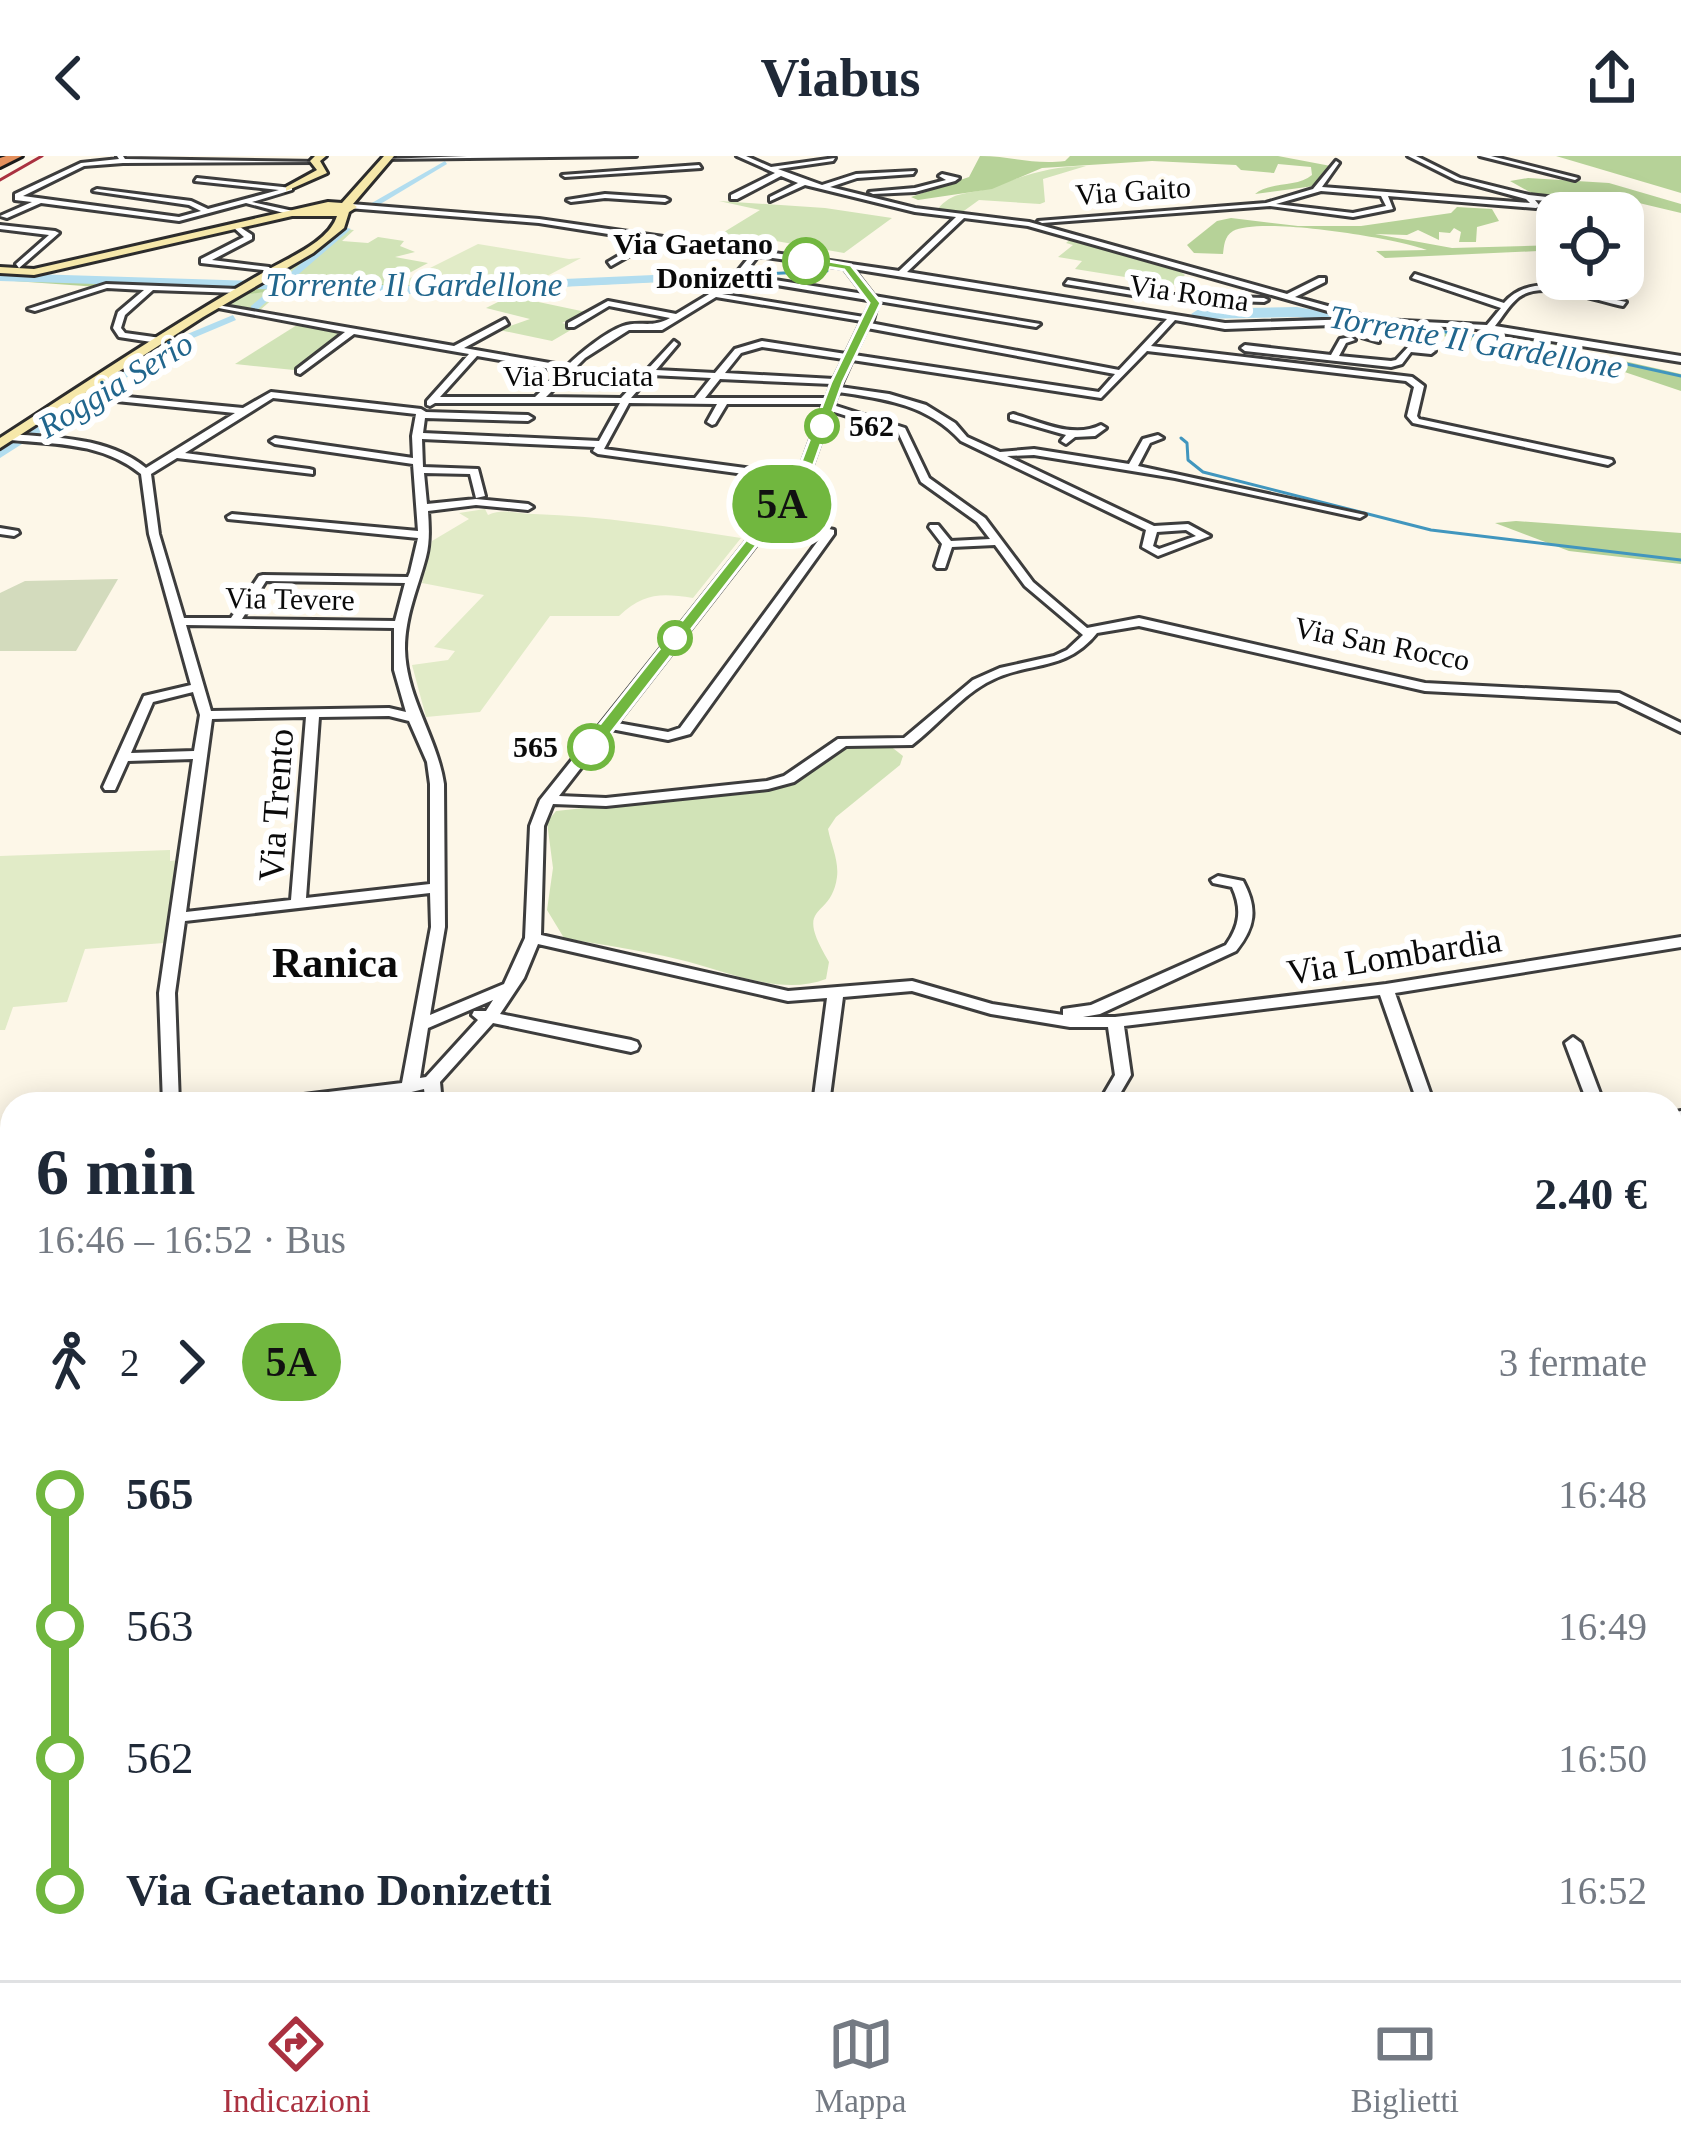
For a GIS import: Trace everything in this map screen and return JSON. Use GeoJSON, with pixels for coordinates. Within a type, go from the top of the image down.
{"type":"FeatureCollection","features":[{"type":"Feature","properties":{"kind":"highway"},"geometry":{"type":"LineString","coordinates":[[0,163],[16,156]]}},
{"type":"Feature","properties":{"kind":"street"},"geometry":{"type":"LineString","coordinates":[[337,208],[386,159],[633,156]]}},
{"type":"Feature","properties":{"kind":"street"},"geometry":{"type":"LineString","coordinates":[[566,176],[702,171],[696,156]]}},
{"type":"Feature","properties":{"kind":"street"},"geometry":{"type":"LineString","coordinates":[[740,156],[804,183],[915,210],[1023,222],[1281,298],[1379,321]]}},
{"type":"Feature","properties":{"kind":"street"},"geometry":{"type":"LineString","coordinates":[[1411,156],[1459,179],[1536,198]]}},
{"type":"Feature","properties":{"kind":"street"},"geometry":{"type":"LineString","coordinates":[[1483,156],[1575,178]]}},
{"type":"Feature","properties":{"kind":"street"},"geometry":{"type":"LineString","coordinates":[[121,159],[318,159],[323,171],[290,189],[179,219],[18,198],[83,164],[121,159]]}},
{"type":"Feature","properties":{"kind":"street"},"geometry":{"type":"LineString","coordinates":[[555,159],[573,192],[563,210]]}},
{"type":"Feature","properties":{"kind":"street"},"geometry":{"type":"LineString","coordinates":[[772,169],[833,159]]}},
{"type":"Feature","properties":{"kind":"street"},"geometry":{"type":"LineString","coordinates":[[1316,190],[1336,163]]}},
{"type":"Feature","properties":{"kind":"street"},"geometry":{"type":"LineString","coordinates":[[649,171],[657,188]]}},
{"type":"Feature","properties":{"kind":"street"},"geometry":{"type":"LineString","coordinates":[[823,187],[851,177],[913,172]]}},
{"type":"Feature","properties":{"kind":"street"},"geometry":{"type":"LineString","coordinates":[[734,196],[782,173]]}},
{"type":"Feature","properties":{"kind":"street"},"geometry":{"type":"LineString","coordinates":[[196,179],[290,189],[337,208]]}},
{"type":"Feature","properties":{"kind":"street"},"geometry":{"type":"LineString","coordinates":[[860,195],[908,194],[952,180]]}},
{"type":"Feature","properties":{"kind":"street"},"geometry":{"type":"LineString","coordinates":[[68,205],[114,182]]}},
{"type":"Feature","properties":{"kind":"street"},"geometry":{"type":"LineString","coordinates":[[773,199],[804,183]]}},
{"type":"Feature","properties":{"kind":"street","name":"Via Gaito"},"geometry":{"type":"LineString","coordinates":[[1023,222],[1266,205],[1316,190],[1535,208],[1529,197]]}},
{"type":"Feature","properties":{"kind":"street"},"geometry":{"type":"LineString","coordinates":[[97,191],[191,202],[210,212]]}},
{"type":"Feature","properties":{"kind":"street"},"geometry":{"type":"LineString","coordinates":[[1266,205],[1352,215],[1386,210],[1391,204],[1384,195]]}},
{"type":"Feature","properties":{"kind":"street"},"geometry":{"type":"LineString","coordinates":[[571,200],[605,196],[664,200]]}},
{"type":"Feature","properties":{"kind":"street"},"geometry":{"type":"LineString","coordinates":[[4,216],[40,200]]}},
{"type":"Feature","properties":{"kind":"street"},"geometry":{"type":"LineString","coordinates":[[245,202],[295,214]]}},
{"type":"Feature","properties":{"kind":"street"},"geometry":{"type":"LineString","coordinates":[[0,269],[82,262],[295,214],[366,207],[548,221],[847,267],[874,299]]}},
{"type":"Feature","properties":{"kind":"street"},"geometry":{"type":"LineString","coordinates":[[14,439],[87,395],[158,340],[309,251],[340,226],[337,208]]}},
{"type":"Feature","properties":{"kind":"street"},"geometry":{"type":"LineString","coordinates":[[902,271],[963,215]]}},
{"type":"Feature","properties":{"kind":"street"},"geometry":{"type":"LineString","coordinates":[[0,227],[56,233],[29,265]]}},
{"type":"Feature","properties":{"kind":"street"},"geometry":{"type":"LineString","coordinates":[[237,227],[249,237],[204,261],[269,268]]}},
{"type":"Feature","properties":{"kind":"street"},"geometry":{"type":"LineString","coordinates":[[611,264],[654,238]]}},
{"type":"Feature","properties":{"kind":"street"},"geometry":{"type":"LineString","coordinates":[[538,400],[568,369],[627,327],[656,329],[715,295],[742,275],[754,254]]}},
{"type":"Feature","properties":{"kind":"street","name":"Via Roma"},"geometry":{"type":"LineString","coordinates":[[847,267],[902,271],[1248,327],[1379,321],[1489,328],[1681,359]]}},
{"type":"Feature","properties":{"kind":"street"},"geometry":{"type":"LineString","coordinates":[[1156,314],[1193,272]]}},
{"type":"Feature","properties":{"kind":"street"},"geometry":{"type":"LineString","coordinates":[[742,275],[1036,324]]}},
{"type":"Feature","properties":{"kind":"street"},"geometry":{"type":"LineString","coordinates":[[1414,276],[1508,307]]}},
{"type":"Feature","properties":{"kind":"street"},"geometry":{"type":"LineString","coordinates":[[1067,282],[1171,298],[1281,298],[1322,280]]}},
{"type":"Feature","properties":{"kind":"street"},"geometry":{"type":"LineString","coordinates":[[32,309],[106,286],[245,288]]}},
{"type":"Feature","properties":{"kind":"street"},"geometry":{"type":"LineString","coordinates":[[152,288],[121,314],[118,328],[122,335],[158,340]]}},
{"type":"Feature","properties":{"kind":"street"},"geometry":{"type":"LineString","coordinates":[[1489,328],[1521,292],[1536,289],[1623,304]]}},
{"type":"Feature","properties":{"kind":"street"},"geometry":{"type":"LineString","coordinates":[[1001,319],[1030,293]]}},
{"type":"Feature","properties":{"kind":"street"},"geometry":{"type":"LineString","coordinates":[[715,295],[1122,373]]}},
{"type":"Feature","properties":{"kind":"street"},"geometry":{"type":"LineString","coordinates":[[377,1092],[432,1081],[489,1018],[516,978],[533,938],[537,826],[548,800],[802,478],[874,299]]}},
{"type":"Feature","properties":{"kind":"street"},"geometry":{"type":"LineString","coordinates":[[571,326],[608,303],[679,317]]}},
{"type":"Feature","properties":{"kind":"street"},"geometry":{"type":"LineString","coordinates":[[212,306],[568,369]]}},
{"type":"Feature","properties":{"kind":"street"},"geometry":{"type":"LineString","coordinates":[[698,400],[715,376],[750,345],[1101,395],[1173,317]]}},
{"type":"Feature","properties":{"kind":"street"},"geometry":{"type":"LineString","coordinates":[[456,350],[505,322]]}},
{"type":"Feature","properties":{"kind":"street"},"geometry":{"type":"LineString","coordinates":[[1364,322],[1370,326],[1365,335],[1376,340]]}},
{"type":"Feature","properties":{"kind":"street"},"geometry":{"type":"LineString","coordinates":[[1239,361],[1248,327]]}},
{"type":"Feature","properties":{"kind":"street"},"geometry":{"type":"LineString","coordinates":[[300,371],[352,331]]}},
{"type":"Feature","properties":{"kind":"street"},"geometry":{"type":"LineString","coordinates":[[1334,357],[1343,341],[1351,340]]}},
{"type":"Feature","properties":{"kind":"street"},"geometry":{"type":"LineString","coordinates":[[599,447],[625,400],[674,344]]}},
{"type":"Feature","properties":{"kind":"street"},"geometry":{"type":"LineString","coordinates":[[1146,348],[1399,378],[1426,375]]}},
{"type":"Feature","properties":{"kind":"street"},"geometry":{"type":"LineString","coordinates":[[1245,348],[1391,364],[1399,362],[1407,350],[1431,351]]}},
{"type":"Feature","properties":{"kind":"street"},"geometry":{"type":"LineString","coordinates":[[389,712],[400,706],[400,625],[424,535],[417,436],[420,414],[474,354]]}},
{"type":"Feature","properties":{"kind":"street"},"geometry":{"type":"LineString","coordinates":[[648,372],[715,376],[929,407],[943,414],[964,439],[1152,529],[1188,527],[1205,536],[1158,553],[1148,547],[1152,529]]}},
{"type":"Feature","properties":{"kind":"street"},"geometry":{"type":"LineString","coordinates":[[1399,378],[1419,386],[1412,416],[1416,421],[1608,462]]}},
{"type":"Feature","properties":{"kind":"street"},"geometry":{"type":"LineString","coordinates":[[87,395],[244,412]]}},
{"type":"Feature","properties":{"kind":"street"},"geometry":{"type":"LineString","coordinates":[[146,473],[271,395],[420,414],[528,418]]}},
{"type":"Feature","properties":{"kind":"street"},"geometry":{"type":"LineString","coordinates":[[548,800],[606,802],[789,779],[843,742],[907,742],[988,677],[1074,655],[1092,632],[1071,624],[1029,584],[982,520],[926,480],[902,430],[833,395]]}},
{"type":"Feature","properties":{"kind":"street","name":"Via Bruciata"},"geometry":{"type":"LineString","coordinates":[[433,400],[724,400],[833,395]]}},
{"type":"Feature","properties":{"kind":"street"},"geometry":{"type":"LineString","coordinates":[[712,422],[724,400]]}},
{"type":"Feature","properties":{"kind":"street"},"geometry":{"type":"LineString","coordinates":[[1013,417],[1072,434],[1092,434],[1101,428]]}},
{"type":"Feature","properties":{"kind":"street"},"geometry":{"type":"LineString","coordinates":[[1055,457],[1072,434]]}},
{"type":"Feature","properties":{"kind":"street"},"geometry":{"type":"LineString","coordinates":[[417,436],[599,447],[802,478]]}},
{"type":"Feature","properties":{"kind":"street"},"geometry":{"type":"LineString","coordinates":[[1132,469],[1146,441],[1158,438]]}},
{"type":"Feature","properties":{"kind":"street"},"geometry":{"type":"LineString","coordinates":[[14,439],[104,447],[133,460],[146,473],[154,534],[206,715],[167,992],[171,1092]]}},
{"type":"Feature","properties":{"kind":"street"},"geometry":{"type":"LineString","coordinates":[[275,442],[474,471],[480,496]]}},
{"type":"Feature","properties":{"kind":"street"},"geometry":{"type":"LineString","coordinates":[[997,454],[1055,457],[1249,488],[1360,515]]}},
{"type":"Feature","properties":{"kind":"street"},"geometry":{"type":"LineString","coordinates":[[175,455],[310,472]]}},
{"type":"Feature","properties":{"kind":"street"},"geometry":{"type":"LineString","coordinates":[[423,508],[476,502],[528,507]]}},
{"type":"Feature","properties":{"kind":"street"},"geometry":{"type":"LineString","coordinates":[[232,517],[424,535]]}},
{"type":"Feature","properties":{"kind":"street"},"geometry":{"type":"LineString","coordinates":[[609,725],[668,736],[686,731],[830,532],[769,520]]}},
{"type":"Feature","properties":{"kind":"street"},"geometry":{"type":"LineString","coordinates":[[934,527],[948,544]]}},
{"type":"Feature","properties":{"kind":"street"},"geometry":{"type":"LineString","coordinates":[[0,531],[14,533]]}},
{"type":"Feature","properties":{"kind":"street"},"geometry":{"type":"LineString","coordinates":[[948,544],[1000,542]]}},
{"type":"Feature","properties":{"kind":"street"},"geometry":{"type":"LineString","coordinates":[[940,566],[948,544]]}},
{"type":"Feature","properties":{"kind":"street"},"geometry":{"type":"LineString","coordinates":[[234,622],[263,578],[412,580]]}},
{"type":"Feature","properties":{"kind":"street","name":"Via Tevere"},"geometry":{"type":"LineString","coordinates":[[178,621],[400,625]]}},
{"type":"Feature","properties":{"kind":"street","name":"Via San Rocco"},"geometry":{"type":"LineString","coordinates":[[1092,632],[1139,622],[1425,687],[1619,697],[1681,728]]}},
{"type":"Feature","properties":{"kind":"street"},"geometry":{"type":"LineString","coordinates":[[400,685],[430,752],[437,784],[438,927],[426,1022],[410,1088]]}},
{"type":"Feature","properties":{"kind":"street"},"geometry":{"type":"LineString","coordinates":[[110,787],[148,699],[198,687]]}},
{"type":"Feature","properties":{"kind":"street","name":"Via Trento"},"geometry":{"type":"LineString","coordinates":[[298,903],[313,712]]}},
{"type":"Feature","properties":{"kind":"street"},"geometry":{"type":"LineString","coordinates":[[206,715],[389,712],[414,718]]}},
{"type":"Feature","properties":{"kind":"street"},"geometry":{"type":"LineString","coordinates":[[125,757],[200,755]]}},
{"type":"Feature","properties":{"kind":"street"},"geometry":{"type":"LineString","coordinates":[[533,938],[788,996],[912,986],[991,1009],[1008,1005],[1072,1013],[1094,1010],[1231,947],[1245,930],[1250,905],[1238,884],[1219,880]]}},
{"type":"Feature","properties":{"kind":"street"},"geometry":{"type":"LineString","coordinates":[[179,917],[437,888]]}},
{"type":"Feature","properties":{"kind":"street","name":"Via Lombardia"},"geometry":{"type":"LineString","coordinates":[[991,1009],[1070,1022],[1115,1022],[1386,989],[1681,942]]}},
{"type":"Feature","properties":{"kind":"street"},"geometry":{"type":"LineString","coordinates":[[426,1022],[466,1008],[516,978]]}},
{"type":"Feature","properties":{"kind":"street"},"geometry":{"type":"LineString","coordinates":[[1386,989],[1422,1092]]}},
{"type":"Feature","properties":{"kind":"street"},"geometry":{"type":"LineString","coordinates":[[823,1092],[836,993]]}},
{"type":"Feature","properties":{"kind":"street"},"geometry":{"type":"LineString","coordinates":[[466,1008],[489,1018],[632,1046]]}},
{"type":"Feature","properties":{"kind":"street"},"geometry":{"type":"LineString","coordinates":[[426,1022],[455,1022],[466,1043]]}},
{"type":"Feature","properties":{"kind":"street"},"geometry":{"type":"LineString","coordinates":[[1113,1092],[1123,1075],[1115,1022]]}},
{"type":"Feature","properties":{"kind":"street"},"geometry":{"type":"LineString","coordinates":[[1573,1043],[1591,1092]]}},
{"type":"Feature","properties":{"kind":"street"},"geometry":{"type":"LineString","coordinates":[[432,1081],[433,1092]]}},
{"type":"Feature","properties":{"kind":"green space"},"geometry":{"type":"Polygon","coordinates":[[[980,156],[1053,162],[1070,156],[1278,156],[1336,167],[1314,186],[1255,194],[1306,179],[1312,175],[1311,167],[1278,164],[1274,173],[1241,170],[1236,165],[1152,161],[1042,168],[992,189],[918,200],[911,197],[969,177],[980,156]]]}},
{"type":"Feature","properties":{"kind":"green space"},"geometry":{"type":"Polygon","coordinates":[[[1556,156],[1681,156],[1681,193],[1556,156]]]}},
{"type":"Feature","properties":{"kind":"green space"},"geometry":{"type":"Polygon","coordinates":[[[1086,166],[1043,179],[1045,202],[1040,204],[979,200],[961,213],[937,210],[961,194],[1048,170],[1086,166]]]}},
{"type":"Feature","properties":{"kind":"green space"},"geometry":{"type":"Polygon","coordinates":[[[1510,181],[1609,183],[1640,192],[1536,195],[1510,181]]]}},
{"type":"Feature","properties":{"kind":"green space"},"geometry":{"type":"Polygon","coordinates":[[[1644,193],[1681,204],[1681,213],[1644,204],[1644,193]]]}},
{"type":"Feature","properties":{"kind":"green space"},"geometry":{"type":"Polygon","coordinates":[[[719,201],[892,218],[844,253],[776,241],[764,248],[711,240],[760,210],[719,201]]]}},
{"type":"Feature","properties":{"kind":"green space"},"geometry":{"type":"Polygon","coordinates":[[[1457,207],[1492,209],[1499,221],[1477,227],[1476,242],[1459,242],[1461,232],[1454,228],[1450,233],[1439,232],[1439,240],[1418,230],[1407,235],[1375,234],[1452,248],[1536,246],[1536,251],[1385,258],[1376,251],[1427,250],[1359,235],[1270,226],[1233,231],[1223,254],[1194,253],[1187,245],[1217,221],[1231,218],[1298,226],[1361,226],[1451,213],[1457,207]]]}},
{"type":"Feature","properties":{"kind":"green space"},"geometry":{"type":"Polygon","coordinates":[[[344,229],[354,230],[342,241],[368,243],[378,237],[404,241],[400,246],[415,252],[395,257],[428,263],[381,288],[284,289],[259,311],[227,305],[302,261],[344,229]]]}},
{"type":"Feature","properties":{"kind":"green space"},"geometry":{"type":"Polygon","coordinates":[[[1072,238],[1185,275],[1175,285],[1075,269],[1082,261],[1058,257],[1073,245],[1066,243],[1072,238]]]}},
{"type":"Feature","properties":{"kind":"green space"},"geometry":{"type":"Polygon","coordinates":[[[478,244],[581,258],[532,284],[396,285],[478,244]]]}},
{"type":"Feature","properties":{"kind":"green space"},"geometry":{"type":"Polygon","coordinates":[[[0,273],[246,283],[237,289],[98,287],[0,280],[0,273]]]}},
{"type":"Feature","properties":{"kind":"green space"},"geometry":{"type":"Polygon","coordinates":[[[732,274],[730,278],[472,291],[270,291],[237,296],[264,284],[532,284],[732,274]]]}},
{"type":"Feature","properties":{"kind":"green space"},"geometry":{"type":"Polygon","coordinates":[[[510,296],[586,312],[562,323],[576,327],[552,341],[499,330],[530,319],[486,308],[510,296]]]}},
{"type":"Feature","properties":{"kind":"green space"},"geometry":{"type":"Polygon","coordinates":[[[297,325],[342,333],[294,370],[235,364],[297,325]]]}},
{"type":"Feature","properties":{"kind":"green space"},"geometry":{"type":"Polygon","coordinates":[[[1374,325],[1545,343],[1681,374],[1681,391],[1586,359],[1374,325]]]}},
{"type":"Feature","properties":{"kind":"green space"},"geometry":{"type":"Polygon","coordinates":[[[485,509],[488,515],[585,517],[741,538],[693,598],[653,596],[619,616],[550,616],[480,712],[426,717],[412,665],[448,660],[455,651],[434,647],[484,595],[422,583],[432,541],[469,519],[459,513],[485,509]]]}},
{"type":"Feature","properties":{"kind":"green space"},"geometry":{"type":"Polygon","coordinates":[[[1495,523],[1681,533],[1681,564],[1569,551],[1495,523]]]}},
{"type":"Feature","properties":{"kind":"green space"},"geometry":{"type":"Polygon","coordinates":[[[118,579],[76,651],[0,651],[0,593],[25,581],[118,579]]]}},
{"type":"Feature","properties":{"kind":"green space"},"geometry":{"type":"Polygon","coordinates":[[[851,744],[889,745],[903,756],[900,765],[836,817],[828,829],[837,877],[814,920],[818,942],[829,962],[826,979],[808,984],[771,983],[564,938],[547,910],[553,868],[547,822],[556,811],[790,786],[851,744]]]}},
{"type":"Feature","properties":{"kind":"green space"},"geometry":{"type":"Polygon","coordinates":[[[170,850],[170,861],[179,860],[164,943],[85,949],[67,1002],[13,1007],[5,1030],[0,1030],[0,856],[170,850]]]}},
{"type":"Feature","properties":{"kind":"waterway","name":"Roggia Serio"},"geometry":{"type":"LineString","coordinates":[[374,204],[445,163]]}},
{"type":"Feature","properties":{"kind":"waterway","name":"Roggia Serio"},"geometry":{"type":"LineString","coordinates":[[254,308],[347,229]]}},
{"type":"Feature","properties":{"kind":"waterway","name":"Torrente Il Gardellone"},"geometry":{"type":"LineString","coordinates":[[721,276],[827,271]]}},
{"type":"Feature","properties":{"kind":"waterway","name":"Torrente Il Gardellone"},"geometry":{"type":"LineString","coordinates":[[0,277],[411,290],[721,276]]}},
{"type":"Feature","properties":{"kind":"waterway","name":"Torrente Il Gardellone"},"geometry":{"type":"LineString","coordinates":[[1199,314],[1297,312],[1357,319]]}},
{"type":"Feature","properties":{"kind":"waterway","name":"Roggia Serio"},"geometry":{"type":"LineString","coordinates":[[0,455],[176,342],[233,318]]}},
{"type":"Feature","properties":{"kind":"waterway","name":"Torrente Il Gardellone"},"geometry":{"type":"LineString","coordinates":[[1386,324],[1536,344],[1681,376]]}},
{"type":"Feature","properties":{"kind":"waterway"},"geometry":{"type":"LineString","coordinates":[[1181,438],[1187,443],[1188,460],[1203,472],[1431,530],[1681,560]]}},
{"type":"Feature","properties":{"kind":"tram line"},"geometry":{"type":"LineString","coordinates":[[0,180],[42,156]]}},
{"type":"Feature","properties":{"kind":"bus line","name":"5A"},"geometry":{"type":"LineString","coordinates":[[591,747],[802,478],[837,382],[875,303],[847,267],[806,261]]}},
{"type":"Feature","properties":{"kind":"place","name":"Via Gaetano Donizetti"},"geometry":{"type":"Point","coordinates":[806,261]}},
{"type":"Feature","properties":{"kind":"place","name":"562"},"geometry":{"type":"Point","coordinates":[822,426]}},
{"type":"Feature","properties":{"kind":"place","name":"565"},"geometry":{"type":"Point","coordinates":[591,747]}},
{"type":"Feature","properties":{"kind":"district","name":"Ranica"},"geometry":{"type":"Point","coordinates":[335,962]}}]}
